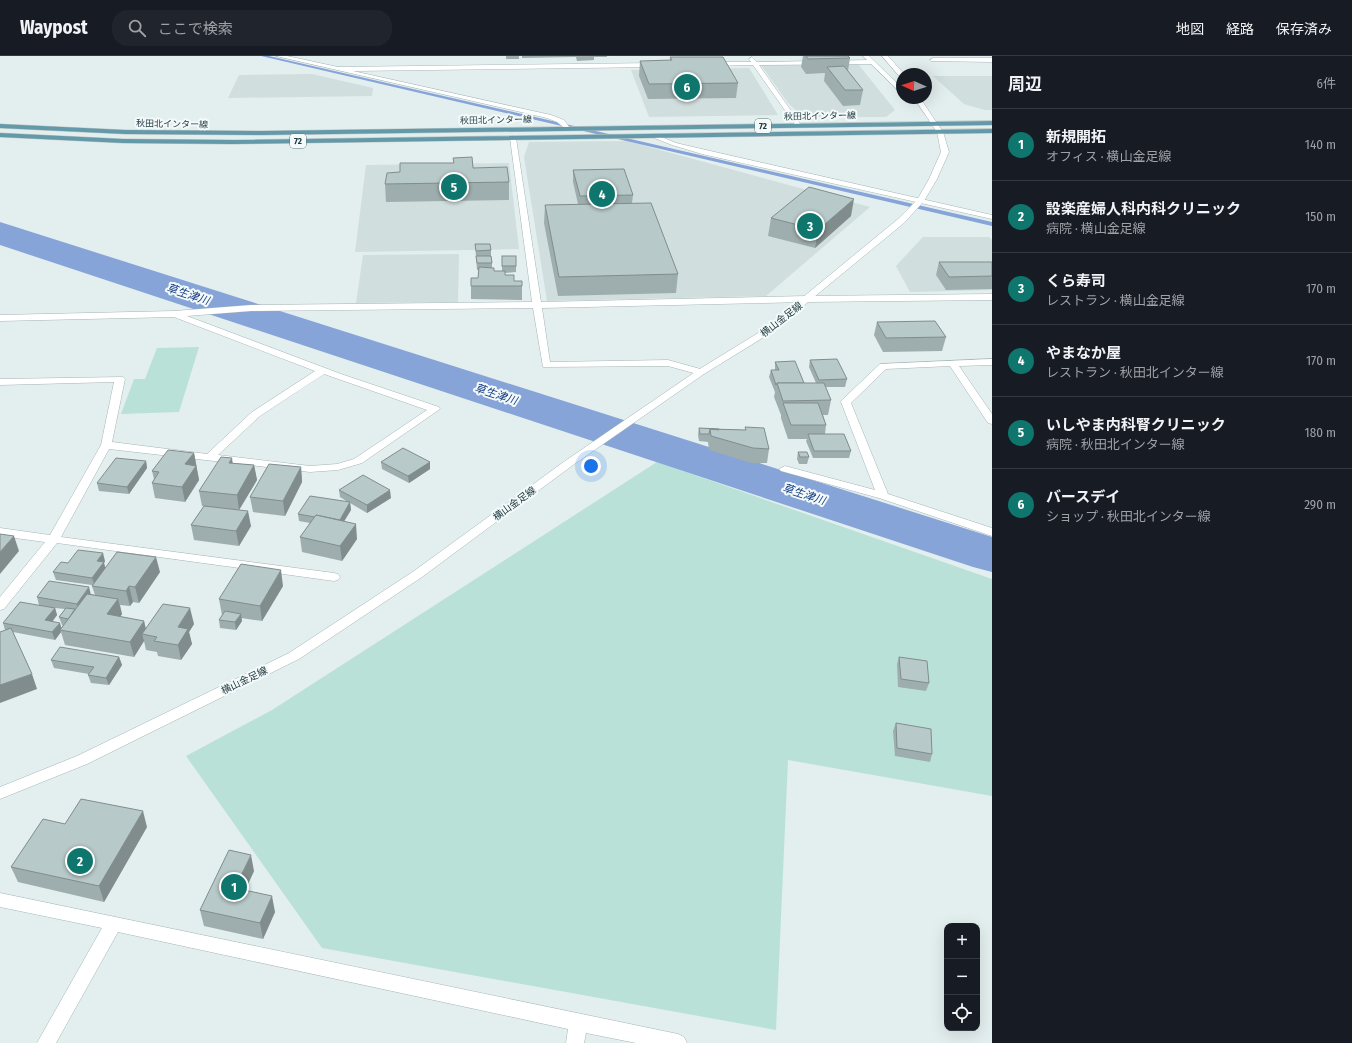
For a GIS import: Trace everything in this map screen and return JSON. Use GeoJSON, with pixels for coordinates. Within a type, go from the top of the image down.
{"type":"FeatureCollection","features":[{"type":"Feature","properties":{"kind":"main road","name":"秋田北インター線"},"geometry":{"type":"LineString","coordinates":[[0,126],[98,131],[192,133],[566,127],[592,128],[992,123]]}},
{"type":"Feature","properties":{"kind":"main road","name":"秋田北インター線"},"geometry":{"type":"LineString","coordinates":[[0,135],[182,142],[992,131]]}},
{"type":"Feature","properties":{"kind":"street"},"geometry":{"type":"LineString","coordinates":[[279,56],[549,116],[566,127]]}},
{"type":"Feature","properties":{"kind":"street"},"geometry":{"type":"LineString","coordinates":[[750,56],[798,125]]}},
{"type":"Feature","properties":{"kind":"street"},"geometry":{"type":"LineString","coordinates":[[866,56],[896,86]]}},
{"type":"Feature","properties":{"kind":"street"},"geometry":{"type":"LineString","coordinates":[[885,56],[896,69]]}},
{"type":"Feature","properties":{"kind":"street"},"geometry":{"type":"LineString","coordinates":[[933,60],[992,60]]}},
{"type":"Feature","properties":{"kind":"street"},"geometry":{"type":"LineString","coordinates":[[701,64],[872,62]]}},
{"type":"Feature","properties":{"kind":"street"},"geometry":{"type":"LineString","coordinates":[[339,69],[621,63],[662,65]]}},
{"type":"Feature","properties":{"kind":"street","name":"横山金足線"},"geometry":{"type":"LineString","coordinates":[[915,104],[934,123]]}},
{"type":"Feature","properties":{"kind":"street","name":"横山金足線"},"geometry":{"type":"LineString","coordinates":[[0,793],[82,760],[294,656],[418,574],[569,463],[701,372],[766,332],[808,299],[920,202],[933,179],[945,152],[940,132],[921,104]]}},
{"type":"Feature","properties":{"kind":"street"},"geometry":{"type":"LineString","coordinates":[[654,136],[674,144],[920,202],[992,217]]}},
{"type":"Feature","properties":{"kind":"street"},"geometry":{"type":"LineString","coordinates":[[513,138],[546,365],[668,363],[701,372]]}},
{"type":"Feature","properties":{"kind":"street"},"geometry":{"type":"LineString","coordinates":[[0,318],[174,314],[251,308],[537,305],[808,299],[992,297]]}},
{"type":"Feature","properties":{"kind":"street"},"geometry":{"type":"LineString","coordinates":[[106,445],[211,456],[310,469],[338,467],[358,461],[436,409],[394,396],[174,314]]}},
{"type":"Feature","properties":{"kind":"street"},"geometry":{"type":"LineString","coordinates":[[883,496],[846,402],[883,366],[992,362]]}},
{"type":"Feature","properties":{"kind":"street"},"geometry":{"type":"LineString","coordinates":[[952,363],[992,421]]}},
{"type":"Feature","properties":{"kind":"street"},"geometry":{"type":"LineString","coordinates":[[211,456],[256,414],[323,370]]}},
{"type":"Feature","properties":{"kind":"street"},"geometry":{"type":"LineString","coordinates":[[0,382],[120,380],[106,445],[54,539],[0,606]]}},
{"type":"Feature","properties":{"kind":"street"},"geometry":{"type":"LineString","coordinates":[[785,468],[883,496],[992,532]]}},
{"type":"Feature","properties":{"kind":"street"},"geometry":{"type":"LineString","coordinates":[[0,532],[334,577]]}},
{"type":"Feature","properties":{"kind":"street"},"geometry":{"type":"LineString","coordinates":[[0,900],[678,1043]]}},
{"type":"Feature","properties":{"kind":"street"},"geometry":{"type":"LineString","coordinates":[[46,1043],[114,923]]}},
{"type":"Feature","properties":{"kind":"street"},"geometry":{"type":"LineString","coordinates":[[575,1043],[578,1023]]}},
{"type":"Feature","properties":{"kind":"shaded area"},"geometry":{"type":"Polygon","coordinates":[[[858,64],[895,110],[886,117],[803,117],[788,103],[761,65],[858,64]]]}},
{"type":"Feature","properties":{"kind":"shaded area"},"geometry":{"type":"Polygon","coordinates":[[[749,68],[778,115],[649,117],[631,70],[749,68]]]}},
{"type":"Feature","properties":{"kind":"shaded area"},"geometry":{"type":"Polygon","coordinates":[[[312,74],[373,88],[372,96],[228,98],[239,75],[312,74]]]}},
{"type":"Feature","properties":{"kind":"shaded area"},"geometry":{"type":"Polygon","coordinates":[[[933,76],[992,76],[992,110],[985,110],[964,104],[933,76]]]}},
{"type":"Feature","properties":{"kind":"shaded area"},"geometry":{"type":"Polygon","coordinates":[[[627,141],[870,207],[766,296],[547,301],[524,157],[529,142],[627,141]]]}},
{"type":"Feature","properties":{"kind":"shaded area"},"geometry":{"type":"Polygon","coordinates":[[[509,163],[519,249],[355,252],[366,165],[509,163]]]}},
{"type":"Feature","properties":{"kind":"shaded area"},"geometry":{"type":"Polygon","coordinates":[[[923,237],[989,237],[992,240],[992,290],[910,292],[896,266],[923,237]]]}},
{"type":"Feature","properties":{"kind":"shaded area"},"geometry":{"type":"Polygon","coordinates":[[[459,254],[458,302],[356,303],[363,255],[459,254]]]}},
{"type":"Feature","properties":{"kind":"green space"},"geometry":{"type":"Polygon","coordinates":[[[199,347],[179,412],[121,414],[134,379],[145,379],[157,348],[199,347]]]}},
{"type":"Feature","properties":{"kind":"green space"},"geometry":{"type":"Polygon","coordinates":[[[657,462],[992,579],[992,796],[788,760],[776,1030],[322,948],[186,756],[272,710],[657,462]]]}},
{"type":"Feature","properties":{"kind":"building"},"geometry":{"type":"Polygon","coordinates":[[[806,56],[848,56],[850,58],[808,59],[806,56]]]}},
{"type":"Feature","properties":{"kind":"building"},"geometry":{"type":"Polygon","coordinates":[[[670,57],[723,57],[738,83],[649,84],[640,61],[672,60],[670,57]]]}},
{"type":"Feature","properties":{"kind":"building"},"geometry":{"type":"Polygon","coordinates":[[[844,66],[863,90],[845,90],[827,67],[844,66]]]}},
{"type":"Feature","properties":{"kind":"building"},"geometry":{"type":"Polygon","coordinates":[[[472,157],[473,168],[507,167],[509,182],[385,184],[387,173],[400,172],[400,163],[454,163],[453,158],[472,157]]]}},
{"type":"Feature","properties":{"kind":"building"},"geometry":{"type":"Polygon","coordinates":[[[624,169],[633,195],[580,196],[573,170],[624,169]]]}},
{"type":"Feature","properties":{"kind":"building"},"geometry":{"type":"Polygon","coordinates":[[[809,187],[854,199],[818,230],[771,218],[809,187]]]}},
{"type":"Feature","properties":{"kind":"building"},"geometry":{"type":"Polygon","coordinates":[[[651,203],[678,274],[559,277],[545,205],[651,203]]]}},
{"type":"Feature","properties":{"kind":"building"},"geometry":{"type":"Polygon","coordinates":[[[475,244],[490,244],[491,250],[476,251],[475,244]]]}},
{"type":"Feature","properties":{"kind":"building"},"geometry":{"type":"Polygon","coordinates":[[[476,256],[491,256],[492,263],[477,263],[476,256]]]}},
{"type":"Feature","properties":{"kind":"building"},"geometry":{"type":"Polygon","coordinates":[[[502,256],[516,256],[516,266],[502,266],[502,256]]]}},
{"type":"Feature","properties":{"kind":"building"},"geometry":{"type":"Polygon","coordinates":[[[939,262],[992,262],[992,276],[949,277],[939,262]]]}},
{"type":"Feature","properties":{"kind":"building"},"geometry":{"type":"Polygon","coordinates":[[[479,267],[494,268],[494,271],[505,271],[505,275],[514,275],[514,281],[522,281],[522,286],[471,286],[471,278],[478,278],[479,267]]]}},
{"type":"Feature","properties":{"kind":"building"},"geometry":{"type":"Polygon","coordinates":[[[935,321],[946,337],[886,338],[877,322],[935,321]]]}},
{"type":"Feature","properties":{"kind":"building"},"geometry":{"type":"Polygon","coordinates":[[[837,359],[847,379],[819,380],[810,360],[837,359]]]}},
{"type":"Feature","properties":{"kind":"building"},"geometry":{"type":"Polygon","coordinates":[[[795,361],[804,383],[777,383],[776,385],[771,370],[779,370],[775,362],[795,361]]]}},
{"type":"Feature","properties":{"kind":"building"},"geometry":{"type":"Polygon","coordinates":[[[777,383],[824,383],[831,400],[783,401],[777,383]]]}},
{"type":"Feature","properties":{"kind":"building"},"geometry":{"type":"Polygon","coordinates":[[[783,403],[818,403],[826,425],[791,425],[783,403]]]}},
{"type":"Feature","properties":{"kind":"building"},"geometry":{"type":"Polygon","coordinates":[[[745,427],[764,428],[769,449],[753,448],[711,436],[710,429],[746,430],[745,427]]]}},
{"type":"Feature","properties":{"kind":"building"},"geometry":{"type":"Polygon","coordinates":[[[699,428],[719,429],[719,430],[710,429],[709,434],[700,434],[699,428]]]}},
{"type":"Feature","properties":{"kind":"building"},"geometry":{"type":"Polygon","coordinates":[[[808,434],[844,434],[851,451],[814,451],[808,434]]]}},
{"type":"Feature","properties":{"kind":"building"},"geometry":{"type":"Polygon","coordinates":[[[403,448],[430,462],[408,476],[381,462],[403,448]]]}},
{"type":"Feature","properties":{"kind":"building"},"geometry":{"type":"Polygon","coordinates":[[[168,450],[194,453],[185,464],[196,466],[182,487],[152,483],[159,472],[152,471],[168,450]]]}},
{"type":"Feature","properties":{"kind":"building"},"geometry":{"type":"Polygon","coordinates":[[[798,452],[807,452],[809,457],[800,457],[798,452]]]}},
{"type":"Feature","properties":{"kind":"building"},"geometry":{"type":"Polygon","coordinates":[[[221,457],[232,458],[229,463],[254,465],[237,495],[199,491],[221,457]]]}},
{"type":"Feature","properties":{"kind":"building"},"geometry":{"type":"Polygon","coordinates":[[[116,458],[146,461],[127,487],[97,483],[116,458]]]}},
{"type":"Feature","properties":{"kind":"building"},"geometry":{"type":"Polygon","coordinates":[[[269,464],[301,467],[283,501],[250,497],[269,464]]]}},
{"type":"Feature","properties":{"kind":"building"},"geometry":{"type":"Polygon","coordinates":[[[363,475],[390,490],[367,505],[339,490],[363,475]]]}},
{"type":"Feature","properties":{"kind":"building"},"geometry":{"type":"Polygon","coordinates":[[[310,496],[350,502],[340,520],[316,515],[315,517],[298,514],[310,496]]]}},
{"type":"Feature","properties":{"kind":"building"},"geometry":{"type":"Polygon","coordinates":[[[204,506],[248,511],[236,531],[191,525],[204,506]]]}},
{"type":"Feature","properties":{"kind":"building"},"geometry":{"type":"Polygon","coordinates":[[[316,515],[356,524],[340,546],[300,537],[316,515]]]}},
{"type":"Feature","properties":{"kind":"building"},"geometry":{"type":"Polygon","coordinates":[[[0,534],[14,536],[0,552],[0,534]]]}},
{"type":"Feature","properties":{"kind":"building"},"geometry":{"type":"Polygon","coordinates":[[[78,550],[103,553],[97,561],[104,562],[92,578],[53,572],[61,562],[68,563],[78,550]]]}},
{"type":"Feature","properties":{"kind":"building"},"geometry":{"type":"Polygon","coordinates":[[[117,552],[156,557],[135,587],[129,586],[126,591],[92,586],[117,552]]]}},
{"type":"Feature","properties":{"kind":"building"},"geometry":{"type":"Polygon","coordinates":[[[241,564],[281,570],[260,606],[219,599],[241,564]]]}},
{"type":"Feature","properties":{"kind":"building"},"geometry":{"type":"Polygon","coordinates":[[[49,581],[89,587],[77,604],[37,597],[49,581]]]}},
{"type":"Feature","properties":{"kind":"building"},"geometry":{"type":"Polygon","coordinates":[[[87,594],[118,599],[107,614],[144,621],[130,642],[60,630],[87,594]]]}},
{"type":"Feature","properties":{"kind":"building"},"geometry":{"type":"Polygon","coordinates":[[[20,602],[55,608],[45,620],[60,623],[52,632],[3,623],[20,602]]]}},
{"type":"Feature","properties":{"kind":"building"},"geometry":{"type":"Polygon","coordinates":[[[163,604],[190,608],[178,627],[188,629],[178,645],[154,641],[157,637],[142,634],[163,604]]]}},
{"type":"Feature","properties":{"kind":"building"},"geometry":{"type":"Polygon","coordinates":[[[66,608],[75,609],[68,619],[59,617],[66,608]]]}},
{"type":"Feature","properties":{"kind":"building"},"geometry":{"type":"Polygon","coordinates":[[[225,611],[241,614],[235,622],[219,620],[225,611]]]}},
{"type":"Feature","properties":{"kind":"building"},"geometry":{"type":"Polygon","coordinates":[[[11,628],[32,674],[0,685],[0,632],[11,628]]]}},
{"type":"Feature","properties":{"kind":"building"},"geometry":{"type":"Polygon","coordinates":[[[60,647],[119,657],[106,678],[88,675],[94,667],[51,660],[60,647]]]}},
{"type":"Feature","properties":{"kind":"building"},"geometry":{"type":"Polygon","coordinates":[[[899,657],[927,661],[929,683],[901,679],[899,657]]]}},
{"type":"Feature","properties":{"kind":"building"},"geometry":{"type":"Polygon","coordinates":[[[896,723],[931,729],[932,754],[897,748],[896,723]]]}},
{"type":"Feature","properties":{"kind":"building"},"geometry":{"type":"Polygon","coordinates":[[[81,799],[143,811],[99,886],[11,867],[43,819],[65,824],[81,799]]]}},
{"type":"Feature","properties":{"kind":"building"},"geometry":{"type":"Polygon","coordinates":[[[229,850],[251,855],[235,888],[272,896],[260,923],[200,910],[229,850]]]}},
{"type":"Feature","properties":{"kind":"waterway"},"geometry":{"type":"LineString","coordinates":[[263,56],[992,224]]}},
{"type":"Feature","properties":{"kind":"waterway","name":"草生津川"},"geometry":{"type":"LineString","coordinates":[[0,233],[992,555]]}},
{"type":"Feature","properties":{"kind":"place","name":"バースデイ"},"geometry":{"type":"Point","coordinates":[687,87]}},
{"type":"Feature","properties":{"kind":"place","name":"いしやま内科腎クリニック"},"geometry":{"type":"Point","coordinates":[454,187]}},
{"type":"Feature","properties":{"kind":"place","name":"やまなか屋"},"geometry":{"type":"Point","coordinates":[602,194]}},
{"type":"Feature","properties":{"kind":"place","name":"くら寿司"},"geometry":{"type":"Point","coordinates":[810,226]}},
{"type":"Feature","properties":{"kind":"place","name":"設楽産婦人科内科クリニック"},"geometry":{"type":"Point","coordinates":[80,861]}},
{"type":"Feature","properties":{"kind":"place","name":"新規開拓"},"geometry":{"type":"Point","coordinates":[234,887]}}]}
